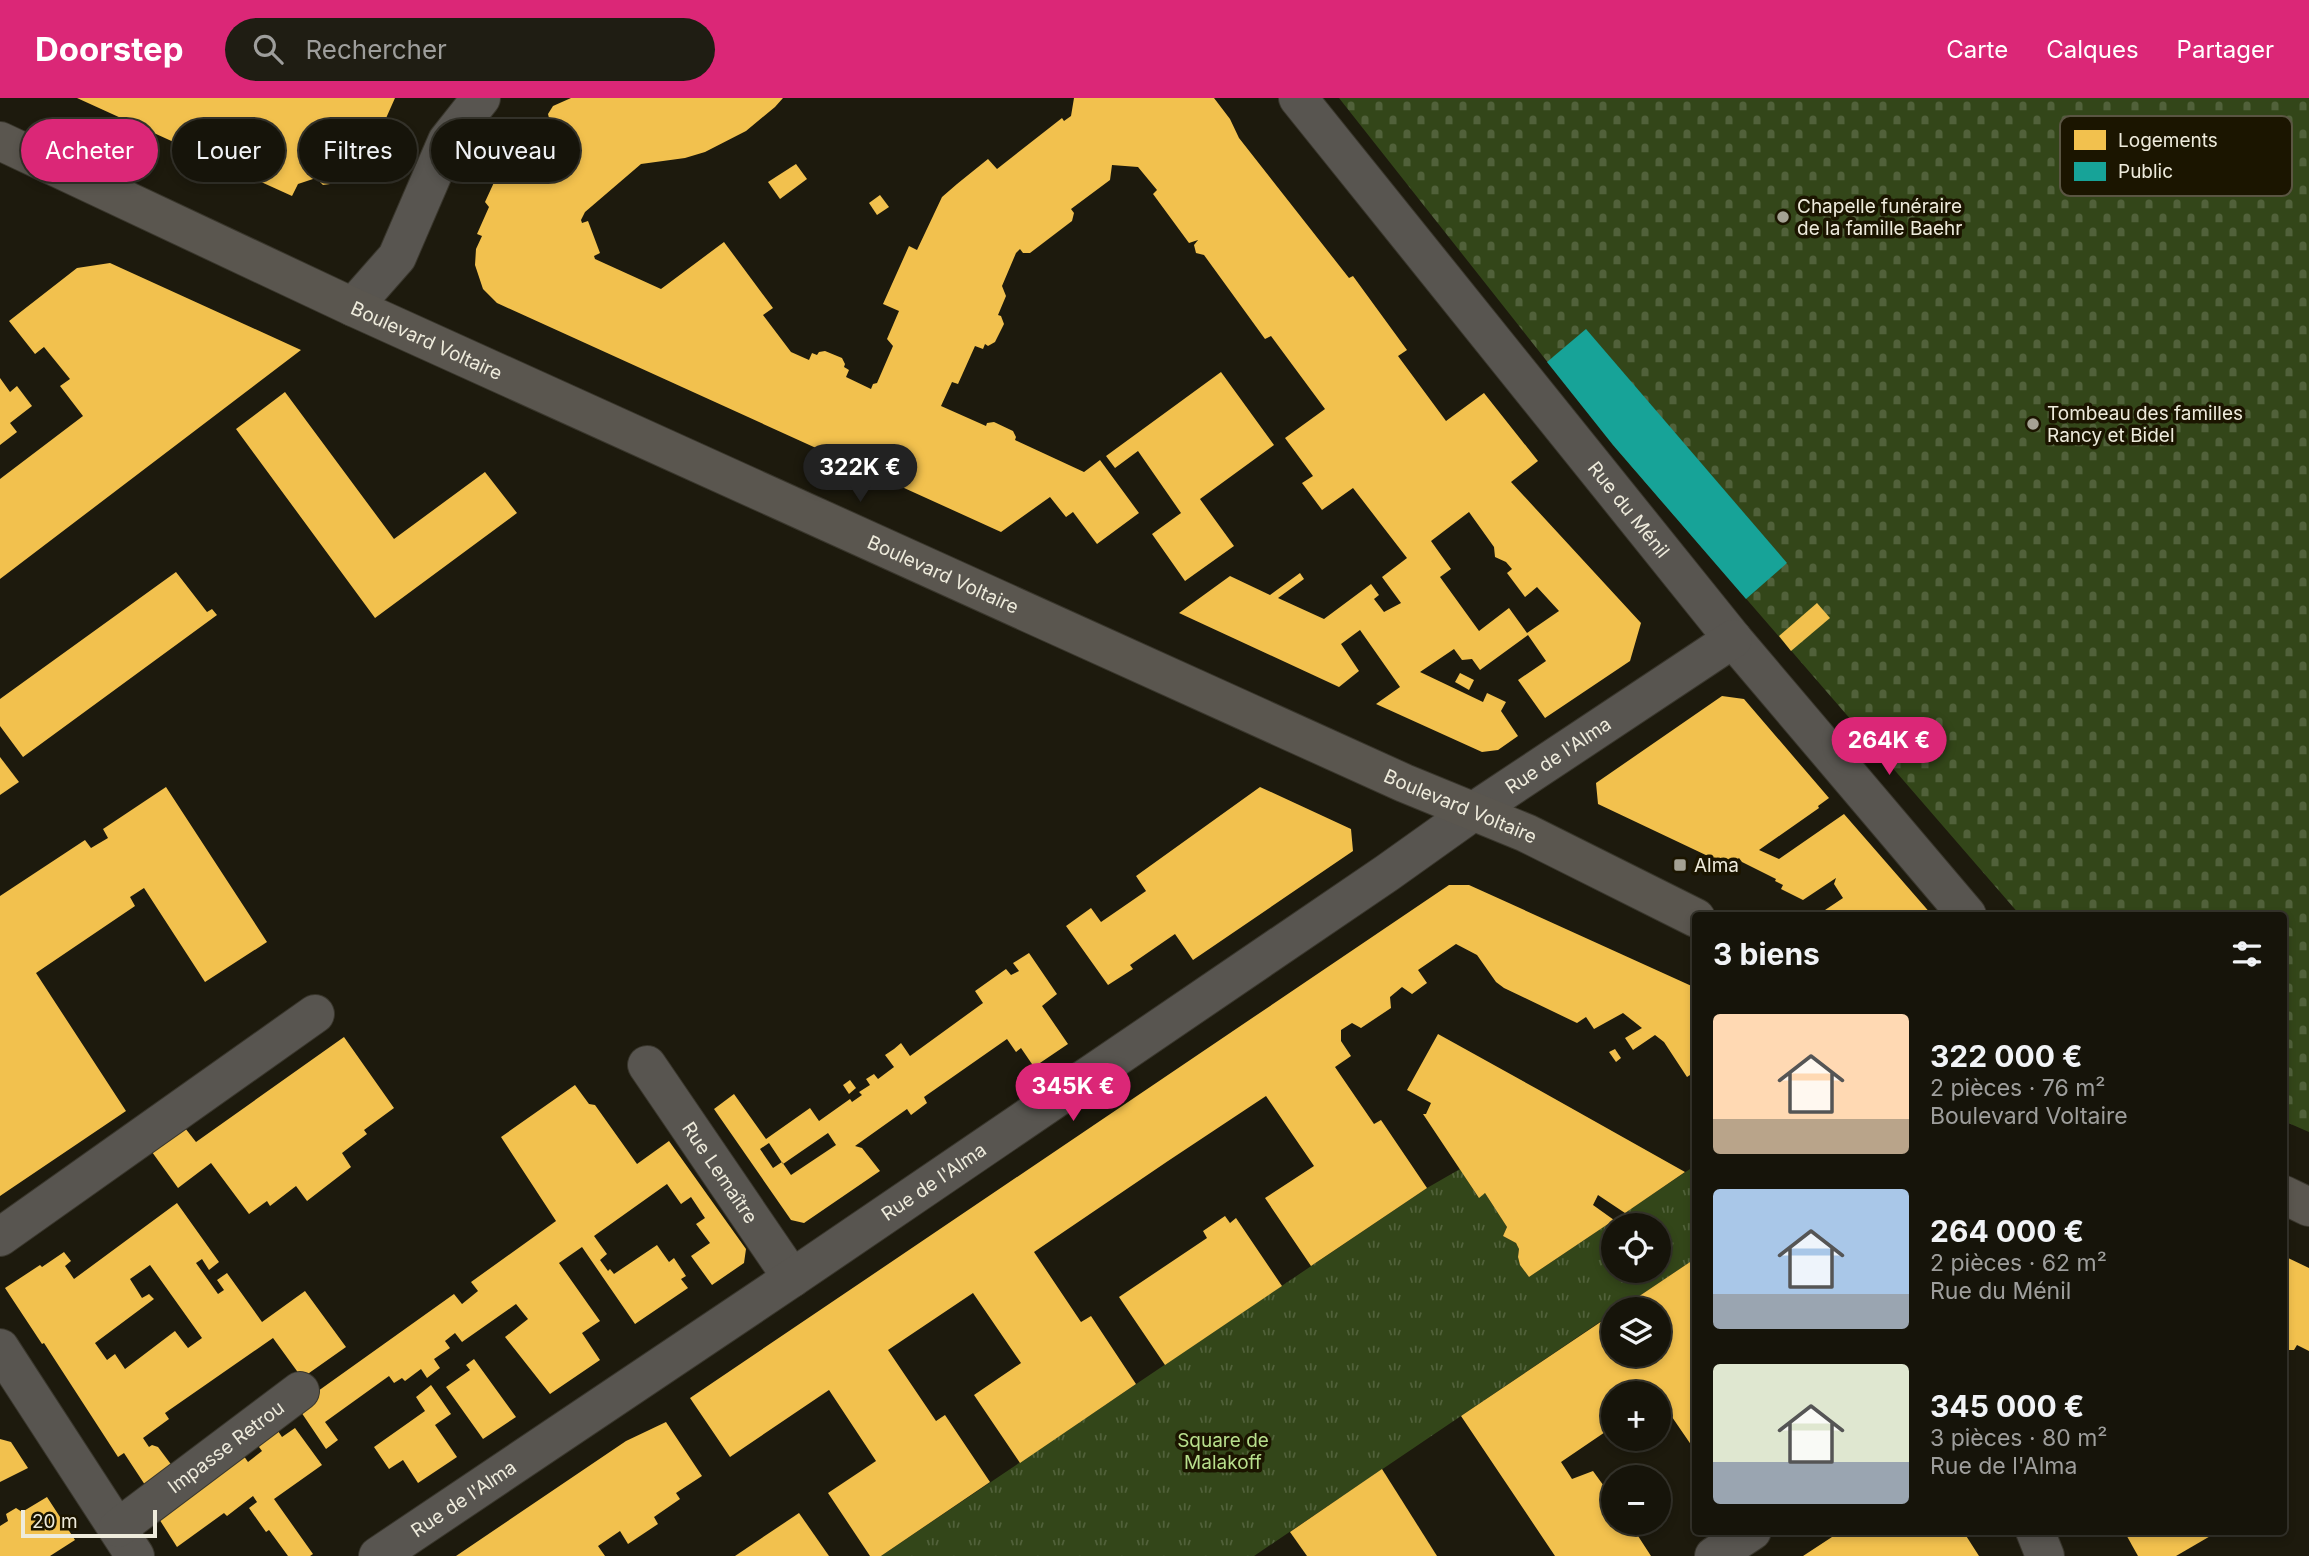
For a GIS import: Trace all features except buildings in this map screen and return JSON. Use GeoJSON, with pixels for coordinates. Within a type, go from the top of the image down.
{"type":"FeatureCollection","features":[{"type":"Feature","properties":{"kind":"main road","name":"Boulevard Voltaire"},"geometry":{"type":"LineString","coordinates":[[0,141],[353,307],[1404,783],[1526,833],[1692,916]]}},
{"type":"Feature","properties":{"kind":"main road"},"geometry":{"type":"LineString","coordinates":[[2287,1196],[2309,1207]]}},
{"type":"Feature","properties":{"kind":"street"},"geometry":{"type":"LineString","coordinates":[[353,307],[397,257],[447,141],[481,98]]}},
{"type":"Feature","properties":{"kind":"street","name":"Rue du Ménil"},"geometry":{"type":"LineString","coordinates":[[1298,98],[1733,639],[1964,912]]}},
{"type":"Feature","properties":{"kind":"street","name":"Rue de l'Alma"},"geometry":{"type":"LineString","coordinates":[[378,1556],[792,1278],[1474,811],[1733,639]]}},
{"type":"Feature","properties":{"kind":"street"},"geometry":{"type":"LineString","coordinates":[[0,1237],[315,1014]]}},
{"type":"Feature","properties":{"kind":"street","name":"Rue Lemaître"},"geometry":{"type":"LineString","coordinates":[[647,1065],[792,1278]]}},
{"type":"Feature","properties":{"kind":"street"},"geometry":{"type":"LineString","coordinates":[[0,1348],[11,1389],[127,1542]]}},
{"type":"Feature","properties":{"kind":"street","name":"Impasse Retrou"},"geometry":{"type":"LineString","coordinates":[[127,1542],[300,1391]]}},
{"type":"Feature","properties":{"kind":"street"},"geometry":{"type":"LineString","coordinates":[[1714,1556],[1746,1535]]}},
{"type":"Feature","properties":{"kind":"street"},"geometry":{"type":"LineString","coordinates":[[2037,1535],[2045,1556]]}},
{"type":"Feature","properties":{"kind":"green space"},"geometry":{"type":"Polygon","coordinates":[[[1339,98],[2309,98],[2309,1132],[2287,1122],[2287,912],[2017,912],[1613,445],[1339,98]]]}},
{"type":"Feature","properties":{"kind":"green space","name":"Square de Malakoff"},"geometry":{"type":"Polygon","coordinates":[[[1692,1168],[1692,1261],[1671,1275],[1671,1213],[1624,1213],[1692,1168]]]}},
{"type":"Feature","properties":{"kind":"green space","name":"Square de Malakoff"},"geometry":{"type":"Polygon","coordinates":[[[1460,1169],[1478,1197],[1485,1193],[1507,1227],[1503,1236],[1516,1243],[1519,1249],[1520,1265],[1529,1277],[1601,1229],[1601,1283],[1659,1283],[1638,1297],[1601,1297],[1601,1321],[1254,1556],[881,1556],[1427,1188],[1460,1169]]]}},
{"type":"Feature","properties":{"kind":"place","name":"Chapelle funéraire de la famille Baehr"},"geometry":{"type":"Point","coordinates":[1783,217]}},
{"type":"Feature","properties":{"kind":"place","name":"Tombeau des familles Rancy et Bidel"},"geometry":{"type":"Point","coordinates":[2033,424]}},
{"type":"Feature","properties":{"kind":"place","name":"Alma"},"geometry":{"type":"Point","coordinates":[1680,865]}}]}
